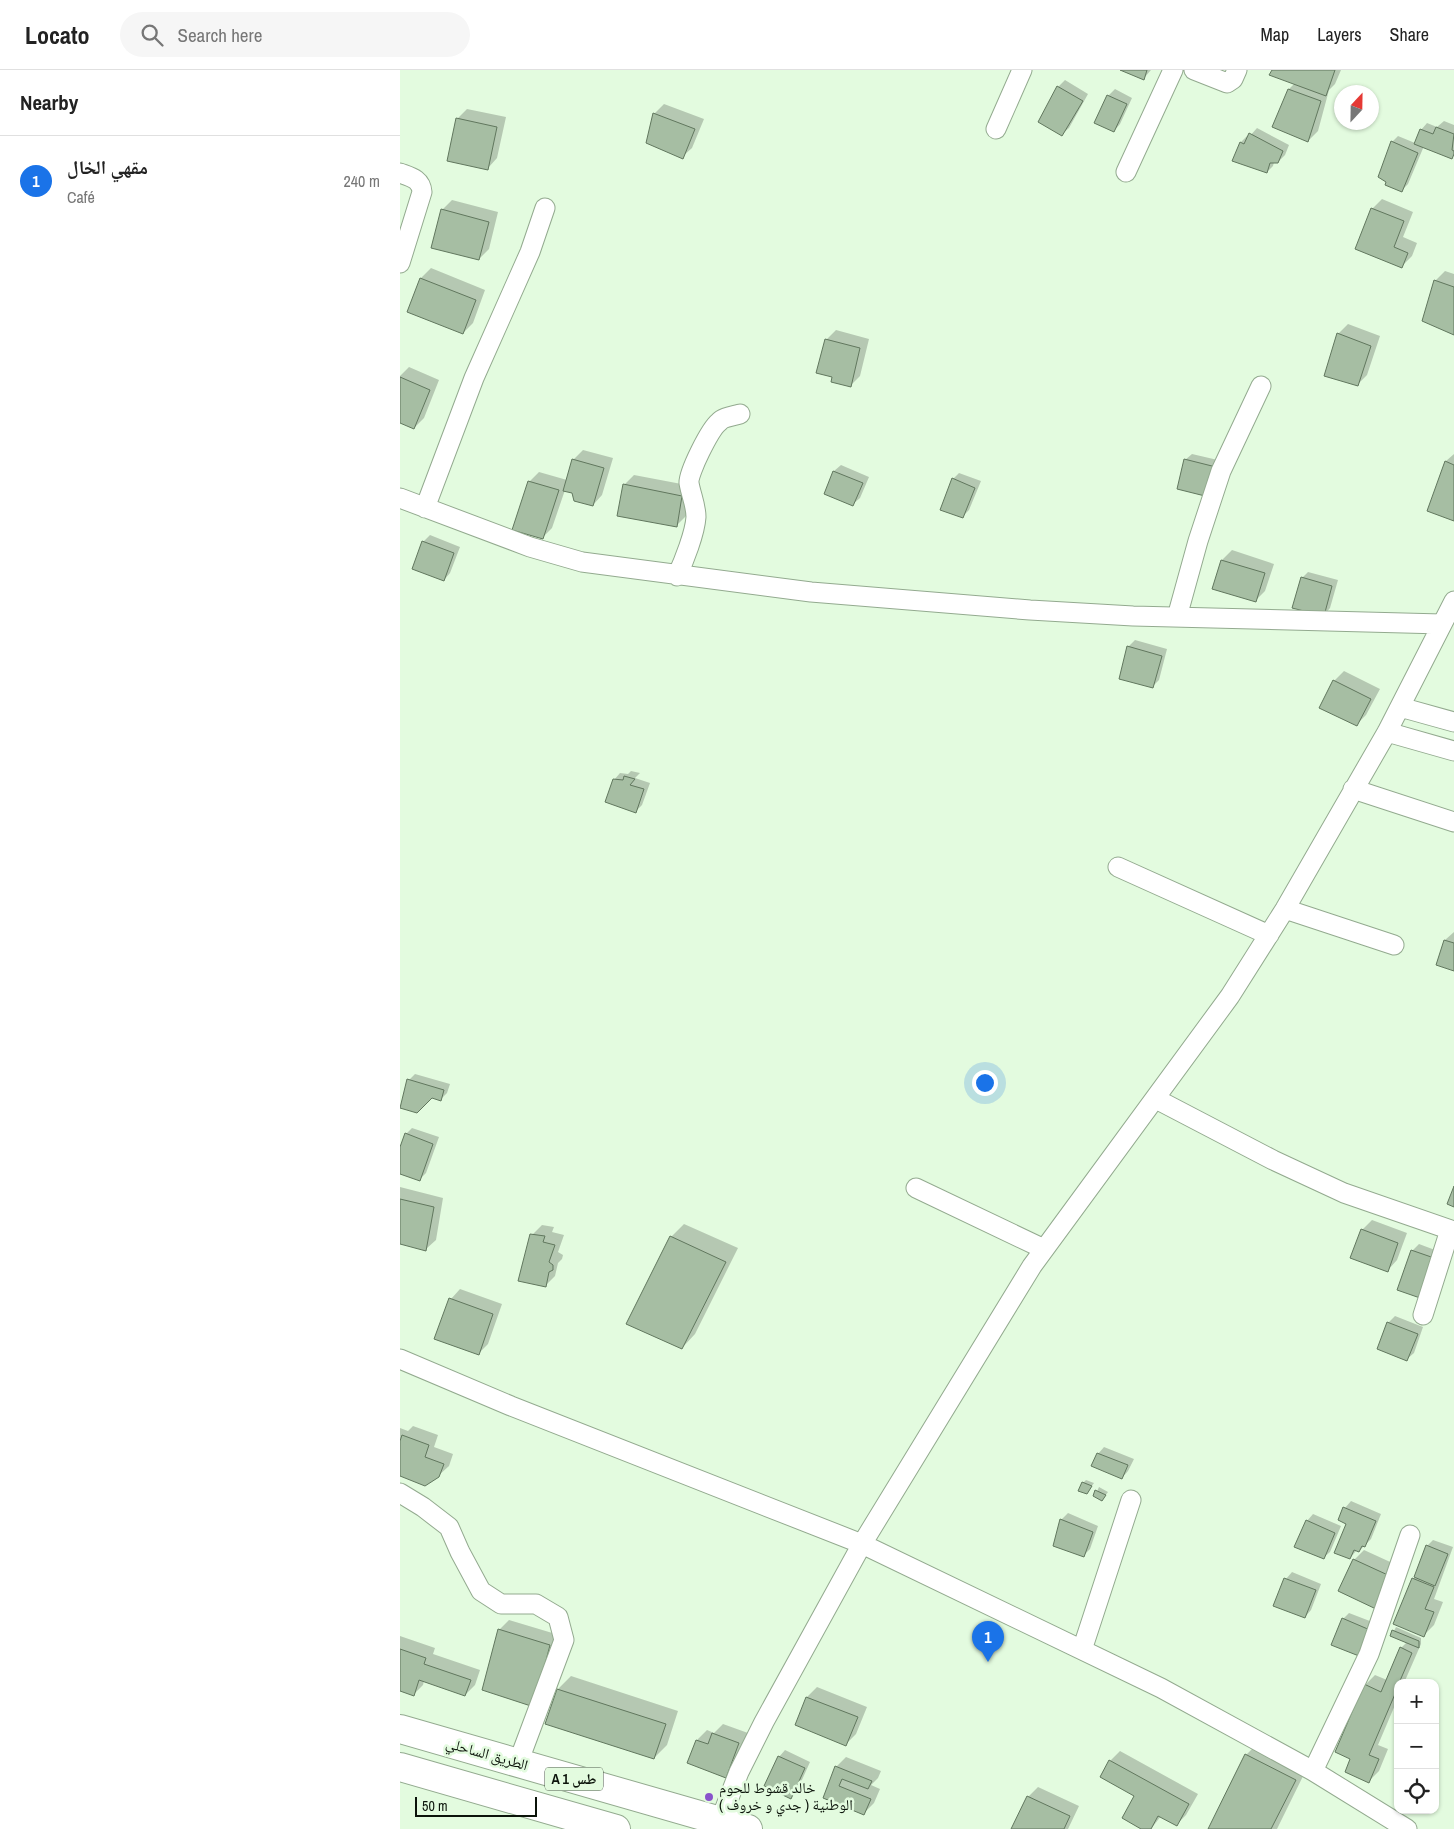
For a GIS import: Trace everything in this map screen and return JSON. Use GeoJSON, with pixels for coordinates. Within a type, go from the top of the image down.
{"type":"FeatureCollection","features":[{"type":"Feature","properties":{"kind":"highway","name":"الطريق الساحلي"},"geometry":{"type":"LineString","coordinates":[[400,1729],[748,1829]]}},
{"type":"Feature","properties":{"kind":"highway"},"geometry":{"type":"LineString","coordinates":[[400,1767],[616,1829]]}},
{"type":"Feature","properties":{"kind":"street"},"geometry":{"type":"LineString","coordinates":[[996,130],[1022,70]]}},
{"type":"Feature","properties":{"kind":"street"},"geometry":{"type":"LineString","coordinates":[[1126,172],[1173,70]]}},
{"type":"Feature","properties":{"kind":"street"},"geometry":{"type":"LineString","coordinates":[[1194,70],[1227,83],[1233,79],[1237,70]]}},
{"type":"Feature","properties":{"kind":"street"},"geometry":{"type":"LineString","coordinates":[[400,173],[417,180],[422,192],[400,263]]}},
{"type":"Feature","properties":{"kind":"street"},"geometry":{"type":"LineString","coordinates":[[425,508],[474,378],[530,252],[545,208]]}},
{"type":"Feature","properties":{"kind":"street"},"geometry":{"type":"LineString","coordinates":[[1177,618],[1198,541],[1221,471],[1261,386]]}},
{"type":"Feature","properties":{"kind":"street"},"geometry":{"type":"LineString","coordinates":[[677,576],[684,561],[696,518],[694,499],[689,482],[696,463],[706,439],[720,420],[740,414]]}},
{"type":"Feature","properties":{"kind":"street"},"geometry":{"type":"LineString","coordinates":[[400,498],[530,547],[582,562],[677,576],[820,593],[1030,610],[1177,618],[1442,624]]}},
{"type":"Feature","properties":{"kind":"street"},"geometry":{"type":"LineString","coordinates":[[720,1821],[739,1772],[764,1722],[862,1544],[1044,1249],[1230,996],[1269,935],[1387,732],[1454,604]]}},
{"type":"Feature","properties":{"kind":"street"},"geometry":{"type":"LineString","coordinates":[[1400,707],[1454,722]]}},
{"type":"Feature","properties":{"kind":"street"},"geometry":{"type":"LineString","coordinates":[[1387,732],[1454,751]]}},
{"type":"Feature","properties":{"kind":"street"},"geometry":{"type":"LineString","coordinates":[[1353,789],[1454,822]]}},
{"type":"Feature","properties":{"kind":"street"},"geometry":{"type":"LineString","coordinates":[[1118,867],[1269,935]]}},
{"type":"Feature","properties":{"kind":"street"},"geometry":{"type":"LineString","coordinates":[[1284,908],[1394,945]]}},
{"type":"Feature","properties":{"kind":"street"},"geometry":{"type":"LineString","coordinates":[[1156,1099],[1273,1160],[1344,1194],[1452,1230],[1423,1315]]}},
{"type":"Feature","properties":{"kind":"street"},"geometry":{"type":"LineString","coordinates":[[916,1188],[1044,1249]]}},
{"type":"Feature","properties":{"kind":"street"},"geometry":{"type":"LineString","coordinates":[[400,1359],[511,1406],[862,1544],[1160,1688],[1313,1771],[1407,1829]]}},
{"type":"Feature","properties":{"kind":"street"},"geometry":{"type":"LineString","coordinates":[[400,1493],[423,1507],[449,1527],[481,1591],[501,1604],[536,1604],[558,1617],[564,1640],[518,1763]]}},
{"type":"Feature","properties":{"kind":"street"},"geometry":{"type":"LineString","coordinates":[[1082,1650],[1131,1500]]}},
{"type":"Feature","properties":{"kind":"street"},"geometry":{"type":"LineString","coordinates":[[1313,1771],[1369,1654],[1410,1535]]}},
{"type":"Feature","properties":{"kind":"building"},"geometry":{"type":"Polygon","coordinates":[[[1120,70],[1147,70],[1144,80],[1120,70]]]}},
{"type":"Feature","properties":{"kind":"building"},"geometry":{"type":"Polygon","coordinates":[[[1272,70],[1335,70],[1326,96],[1269,75],[1272,70]]]}},
{"type":"Feature","properties":{"kind":"building"},"geometry":{"type":"Polygon","coordinates":[[[1057,86],[1083,101],[1062,136],[1038,122],[1057,86]]]}},
{"type":"Feature","properties":{"kind":"building"},"geometry":{"type":"Polygon","coordinates":[[[1288,89],[1321,101],[1308,142],[1272,127],[1288,89]]]}},
{"type":"Feature","properties":{"kind":"building"},"geometry":{"type":"Polygon","coordinates":[[[1107,95],[1127,104],[1114,132],[1094,123],[1107,95]]]}},
{"type":"Feature","properties":{"kind":"building"},"geometry":{"type":"Polygon","coordinates":[[[653,113],[695,129],[683,159],[646,143],[653,113]]]}},
{"type":"Feature","properties":{"kind":"building"},"geometry":{"type":"Polygon","coordinates":[[[456,118],[497,127],[488,170],[447,161],[456,118]]]}},
{"type":"Feature","properties":{"kind":"building"},"geometry":{"type":"Polygon","coordinates":[[[1436,127],[1454,134],[1452,150],[1454,154],[1452,159],[1414,144],[1420,129],[1433,134],[1436,127]]]}},
{"type":"Feature","properties":{"kind":"building"},"geometry":{"type":"Polygon","coordinates":[[[1249,133],[1283,151],[1278,163],[1270,163],[1267,173],[1232,161],[1240,142],[1244,144],[1249,133]]]}},
{"type":"Feature","properties":{"kind":"building"},"geometry":{"type":"Polygon","coordinates":[[[1391,141],[1418,153],[1402,192],[1385,185],[1386,182],[1378,177],[1391,141]]]}},
{"type":"Feature","properties":{"kind":"building"},"geometry":{"type":"Polygon","coordinates":[[[1371,208],[1404,221],[1394,247],[1408,253],[1402,268],[1355,249],[1371,208]]]}},
{"type":"Feature","properties":{"kind":"building"},"geometry":{"type":"Polygon","coordinates":[[[441,209],[489,222],[479,260],[431,248],[441,209]]]}},
{"type":"Feature","properties":{"kind":"building"},"geometry":{"type":"Polygon","coordinates":[[[420,278],[476,300],[463,334],[407,312],[420,278]]]}},
{"type":"Feature","properties":{"kind":"building"},"geometry":{"type":"Polygon","coordinates":[[[1434,280],[1454,287],[1454,335],[1422,321],[1434,280]]]}},
{"type":"Feature","properties":{"kind":"building"},"geometry":{"type":"Polygon","coordinates":[[[1337,333],[1371,346],[1358,386],[1324,376],[1337,333]]]}},
{"type":"Feature","properties":{"kind":"building"},"geometry":{"type":"Polygon","coordinates":[[[825,339],[860,348],[851,387],[831,382],[832,377],[816,373],[825,339]]]}},
{"type":"Feature","properties":{"kind":"building"},"geometry":{"type":"Polygon","coordinates":[[[400,377],[430,390],[414,429],[400,423],[400,377]]]}},
{"type":"Feature","properties":{"kind":"building"},"geometry":{"type":"Polygon","coordinates":[[[572,459],[604,468],[593,506],[574,501],[572,493],[563,491],[572,459]]]}},
{"type":"Feature","properties":{"kind":"building"},"geometry":{"type":"Polygon","coordinates":[[[1184,459],[1216,467],[1209,497],[1177,489],[1184,459]]]}},
{"type":"Feature","properties":{"kind":"building"},"geometry":{"type":"Polygon","coordinates":[[[1445,461],[1454,465],[1454,521],[1427,511],[1445,461]]]}},
{"type":"Feature","properties":{"kind":"building"},"geometry":{"type":"Polygon","coordinates":[[[833,471],[863,483],[853,506],[824,494],[833,471]]]}},
{"type":"Feature","properties":{"kind":"building"},"geometry":{"type":"Polygon","coordinates":[[[952,478],[975,488],[963,518],[940,510],[952,478]]]}},
{"type":"Feature","properties":{"kind":"building"},"geometry":{"type":"Polygon","coordinates":[[[528,481],[559,490],[543,539],[512,530],[528,481]]]}},
{"type":"Feature","properties":{"kind":"building"},"geometry":{"type":"Polygon","coordinates":[[[623,484],[682,496],[677,527],[617,516],[623,484]]]}},
{"type":"Feature","properties":{"kind":"building"},"geometry":{"type":"Polygon","coordinates":[[[422,541],[454,553],[444,581],[412,569],[422,541]]]}},
{"type":"Feature","properties":{"kind":"building"},"geometry":{"type":"Polygon","coordinates":[[[1221,560],[1265,573],[1256,602],[1212,589],[1221,560]]]}},
{"type":"Feature","properties":{"kind":"building"},"geometry":{"type":"Polygon","coordinates":[[[1301,577],[1332,586],[1324,616],[1292,608],[1301,577]]]}},
{"type":"Feature","properties":{"kind":"building"},"geometry":{"type":"Polygon","coordinates":[[[1127,646],[1162,656],[1153,688],[1119,679],[1127,646]]]}},
{"type":"Feature","properties":{"kind":"building"},"geometry":{"type":"Polygon","coordinates":[[[1333,680],[1371,699],[1357,726],[1319,708],[1333,680]]]}},
{"type":"Feature","properties":{"kind":"building"},"geometry":{"type":"Polygon","coordinates":[[[624,776],[635,779],[630,785],[644,789],[636,813],[605,802],[613,779],[623,780],[624,776]]]}},
{"type":"Feature","properties":{"kind":"building"},"geometry":{"type":"Polygon","coordinates":[[[1444,940],[1454,943],[1454,971],[1436,965],[1444,940]]]}},
{"type":"Feature","properties":{"kind":"building"},"geometry":{"type":"Polygon","coordinates":[[[407,1079],[444,1090],[441,1101],[432,1098],[417,1113],[400,1108],[407,1079]]]}},
{"type":"Feature","properties":{"kind":"building"},"geometry":{"type":"Polygon","coordinates":[[[405,1133],[433,1144],[420,1181],[400,1174],[400,1147],[405,1133]]]}},
{"type":"Feature","properties":{"kind":"building"},"geometry":{"type":"Polygon","coordinates":[[[1454,1186],[1454,1207],[1447,1204],[1454,1186]]]}},
{"type":"Feature","properties":{"kind":"building"},"geometry":{"type":"Polygon","coordinates":[[[400,1199],[434,1207],[426,1251],[400,1244],[400,1199]]]}},
{"type":"Feature","properties":{"kind":"building"},"geometry":{"type":"Polygon","coordinates":[[[1361,1229],[1398,1243],[1388,1272],[1350,1258],[1361,1229]]]}},
{"type":"Feature","properties":{"kind":"building"},"geometry":{"type":"Polygon","coordinates":[[[530,1234],[545,1236],[543,1242],[555,1245],[549,1262],[553,1265],[553,1270],[549,1272],[546,1287],[518,1281],[530,1234]]]}},
{"type":"Feature","properties":{"kind":"building"},"geometry":{"type":"Polygon","coordinates":[[[670,1236],[726,1262],[682,1349],[626,1324],[670,1236]]]}},
{"type":"Feature","properties":{"kind":"building"},"geometry":{"type":"Polygon","coordinates":[[[1411,1250],[1437,1259],[1423,1299],[1397,1290],[1411,1250]]]}},
{"type":"Feature","properties":{"kind":"building"},"geometry":{"type":"Polygon","coordinates":[[[449,1298],[493,1314],[479,1355],[434,1339],[449,1298]]]}},
{"type":"Feature","properties":{"kind":"building"},"geometry":{"type":"Polygon","coordinates":[[[1387,1322],[1418,1334],[1407,1361],[1377,1349],[1387,1322]]]}},
{"type":"Feature","properties":{"kind":"building"},"geometry":{"type":"Polygon","coordinates":[[[402,1435],[429,1445],[425,1457],[444,1464],[439,1477],[425,1486],[400,1476],[400,1441],[402,1435]]]}},
{"type":"Feature","properties":{"kind":"building"},"geometry":{"type":"Polygon","coordinates":[[[1097,1453],[1128,1465],[1122,1479],[1091,1466],[1097,1453]]]}},
{"type":"Feature","properties":{"kind":"building"},"geometry":{"type":"Polygon","coordinates":[[[1082,1482],[1092,1486],[1087,1494],[1078,1491],[1082,1482]]]}},
{"type":"Feature","properties":{"kind":"building"},"geometry":{"type":"Polygon","coordinates":[[[1095,1490],[1106,1495],[1102,1501],[1093,1496],[1095,1490]]]}},
{"type":"Feature","properties":{"kind":"building"},"geometry":{"type":"Polygon","coordinates":[[[1343,1507],[1376,1521],[1365,1547],[1362,1546],[1359,1552],[1354,1550],[1350,1559],[1334,1553],[1346,1524],[1338,1520],[1343,1507]]]}},
{"type":"Feature","properties":{"kind":"building"},"geometry":{"type":"Polygon","coordinates":[[[1060,1519],[1093,1532],[1084,1557],[1053,1546],[1060,1519]]]}},
{"type":"Feature","properties":{"kind":"building"},"geometry":{"type":"Polygon","coordinates":[[[1306,1520],[1335,1533],[1324,1559],[1294,1547],[1306,1520]]]}},
{"type":"Feature","properties":{"kind":"building"},"geometry":{"type":"Polygon","coordinates":[[[1426,1545],[1448,1554],[1435,1586],[1414,1577],[1426,1545]]]}},
{"type":"Feature","properties":{"kind":"building"},"geometry":{"type":"Polygon","coordinates":[[[1353,1559],[1390,1576],[1376,1609],[1338,1591],[1353,1559]]]}},
{"type":"Feature","properties":{"kind":"building"},"geometry":{"type":"Polygon","coordinates":[[[1284,1578],[1316,1590],[1305,1618],[1273,1606],[1284,1578]]]}},
{"type":"Feature","properties":{"kind":"building"},"geometry":{"type":"Polygon","coordinates":[[[1412,1578],[1434,1587],[1425,1609],[1434,1612],[1424,1637],[1393,1624],[1412,1578]]]}},
{"type":"Feature","properties":{"kind":"building"},"geometry":{"type":"Polygon","coordinates":[[[1342,1618],[1370,1630],[1359,1656],[1331,1645],[1342,1618]]]}},
{"type":"Feature","properties":{"kind":"building"},"geometry":{"type":"Polygon","coordinates":[[[498,1629],[550,1645],[534,1707],[482,1690],[498,1629]]]}},
{"type":"Feature","properties":{"kind":"building"},"geometry":{"type":"Polygon","coordinates":[[[1392,1630],[1419,1641],[1419,1648],[1390,1636],[1392,1630]]]}},
{"type":"Feature","properties":{"kind":"building"},"geometry":{"type":"Polygon","coordinates":[[[1400,1647],[1412,1653],[1401,1679],[1394,1679],[1394,1696],[1369,1755],[1379,1759],[1369,1783],[1345,1772],[1350,1759],[1335,1752],[1364,1684],[1381,1692],[1400,1647]]]}},
{"type":"Feature","properties":{"kind":"building"},"geometry":{"type":"Polygon","coordinates":[[[400,1649],[426,1658],[424,1664],[471,1680],[465,1696],[419,1680],[414,1696],[400,1691],[400,1649]]]}},
{"type":"Feature","properties":{"kind":"building"},"geometry":{"type":"Polygon","coordinates":[[[557,1689],[666,1724],[654,1759],[545,1724],[557,1689]]]}},
{"type":"Feature","properties":{"kind":"building"},"geometry":{"type":"Polygon","coordinates":[[[806,1697],[858,1717],[846,1746],[795,1725],[806,1697]]]}},
{"type":"Feature","properties":{"kind":"building"},"geometry":{"type":"Polygon","coordinates":[[[712,1733],[739,1743],[726,1778],[687,1763],[696,1740],[708,1744],[712,1733]]]}},
{"type":"Feature","properties":{"kind":"building"},"geometry":{"type":"Polygon","coordinates":[[[1245,1754],[1296,1780],[1271,1829],[1208,1829],[1245,1754]]]}},
{"type":"Feature","properties":{"kind":"building"},"geometry":{"type":"Polygon","coordinates":[[[778,1756],[805,1768],[791,1799],[764,1786],[778,1756]]]}},
{"type":"Feature","properties":{"kind":"building"},"geometry":{"type":"Polygon","coordinates":[[[1109,1760],[1189,1804],[1177,1826],[1158,1816],[1151,1829],[1141,1829],[1122,1818],[1134,1796],[1100,1777],[1109,1760]]]}},
{"type":"Feature","properties":{"kind":"building"},"geometry":{"type":"Polygon","coordinates":[[[835,1766],[872,1781],[868,1789],[842,1779],[839,1786],[871,1799],[864,1815],[823,1798],[835,1766]]]}},
{"type":"Feature","properties":{"kind":"building"},"geometry":{"type":"Polygon","coordinates":[[[1027,1796],[1070,1816],[1064,1829],[1011,1829],[1027,1796]]]}},
{"type":"Feature","properties":{"kind":"place","name":"مقهي الخال"},"geometry":{"type":"Point","coordinates":[988,1662]}},
{"type":"Feature","properties":{"kind":"place","name":"خالد قشوط للحوم الوطنية ( جدي و خروف )"},"geometry":{"type":"Point","coordinates":[709,1797]}}]}
